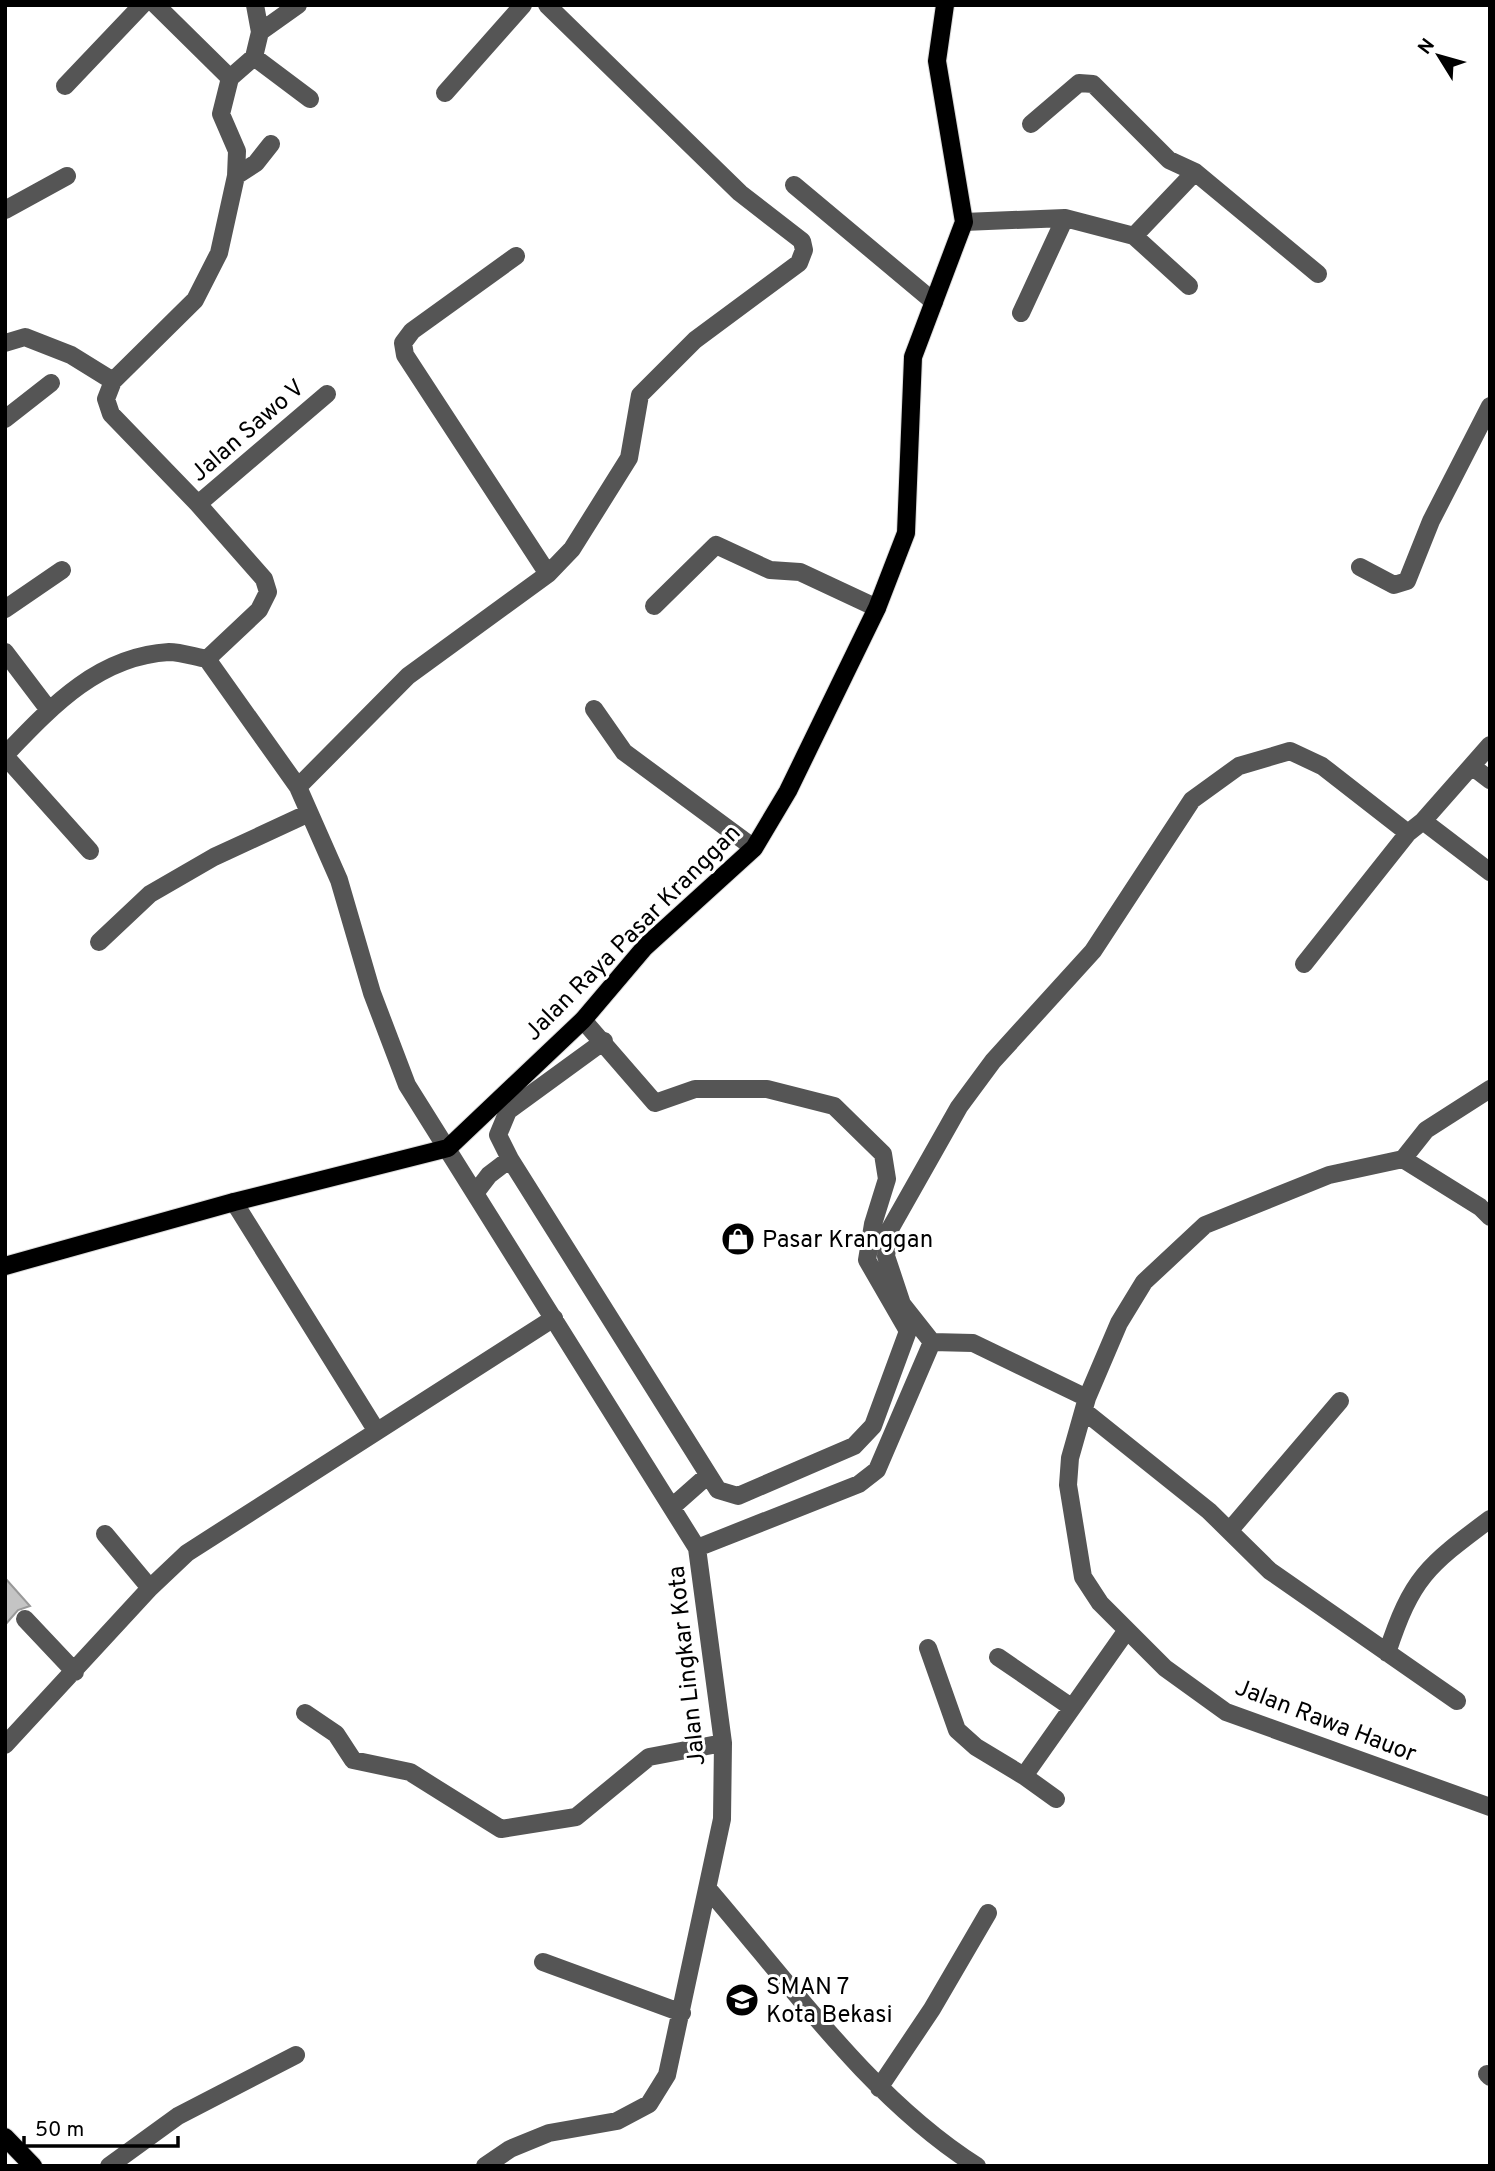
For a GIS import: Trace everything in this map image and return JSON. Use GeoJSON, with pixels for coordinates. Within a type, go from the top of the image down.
{"type":"FeatureCollection","features":[{"type":"Feature","properties":{"kind":"main road"},"geometry":{"type":"LineString","coordinates":[[945,5],[937,61],[964,222]]}},
{"type":"Feature","properties":{"kind":"main road","name":"Jalan Raya Pasar Kranggan"},"geometry":{"type":"LineString","coordinates":[[5,1266],[234,1202],[448,1148],[583,1020],[645,947],[754,848],[788,791],[877,608],[906,533],[913,357],[964,222]]}},
{"type":"Feature","properties":{"kind":"main road"},"geometry":{"type":"LineString","coordinates":[[5,2137],[33,2166]]}},
{"type":"Feature","properties":{"kind":"street"},"geometry":{"type":"LineString","coordinates":[[65,86],[142,5]]}},
{"type":"Feature","properties":{"kind":"street"},"geometry":{"type":"LineString","coordinates":[[156,5],[230,78]]}},
{"type":"Feature","properties":{"kind":"street"},"geometry":{"type":"LineString","coordinates":[[90,851],[5,756],[49,710],[104,667],[170,652],[206,659],[259,610],[268,592],[264,579],[198,504],[111,414],[106,399],[113,381],[195,300],[219,253],[236,176],[237,151],[221,114],[230,78],[254,57],[260,32],[255,5]]}},
{"type":"Feature","properties":{"kind":"street"},"geometry":{"type":"LineString","coordinates":[[260,32],[298,5]]}},
{"type":"Feature","properties":{"kind":"street"},"geometry":{"type":"LineString","coordinates":[[445,93],[523,5]]}},
{"type":"Feature","properties":{"kind":"street"},"geometry":{"type":"LineString","coordinates":[[298,787],[408,676],[548,574],[572,549],[629,458],[640,395],[695,340],[799,263],[804,250],[802,241],[740,193],[547,5]]}},
{"type":"Feature","properties":{"kind":"street"},"geometry":{"type":"LineString","coordinates":[[254,57],[310,99]]}},
{"type":"Feature","properties":{"kind":"street"},"geometry":{"type":"LineString","coordinates":[[1031,124],[1079,83],[1086,81],[1093,84],[1169,160],[1195,172],[1318,274]]}},
{"type":"Feature","properties":{"kind":"street"},"geometry":{"type":"LineString","coordinates":[[236,176],[256,163],[271,144]]}},
{"type":"Feature","properties":{"kind":"street"},"geometry":{"type":"LineString","coordinates":[[1134,236],[1195,172]]}},
{"type":"Feature","properties":{"kind":"street"},"geometry":{"type":"LineString","coordinates":[[5,210],[67,176]]}},
{"type":"Feature","properties":{"kind":"street"},"geometry":{"type":"LineString","coordinates":[[794,186],[934,302]]}},
{"type":"Feature","properties":{"kind":"street"},"geometry":{"type":"LineString","coordinates":[[964,222],[1065,218],[1134,236],[1189,286]]}},
{"type":"Feature","properties":{"kind":"street"},"geometry":{"type":"LineString","coordinates":[[1021,313],[1065,218]]}},
{"type":"Feature","properties":{"kind":"street"},"geometry":{"type":"LineString","coordinates":[[516,256],[412,331],[403,344],[405,355],[548,574]]}},
{"type":"Feature","properties":{"kind":"street"},"geometry":{"type":"LineString","coordinates":[[5,343],[25,337],[71,355],[113,381]]}},
{"type":"Feature","properties":{"kind":"street"},"geometry":{"type":"LineString","coordinates":[[5,419],[51,383]]}},
{"type":"Feature","properties":{"kind":"street","name":"Jalan Sawo V"},"geometry":{"type":"LineString","coordinates":[[198,504],[327,394]]}},
{"type":"Feature","properties":{"kind":"street"},"geometry":{"type":"LineString","coordinates":[[1360,567],[1394,585],[1407,581],[1431,521],[1490,406]]}},
{"type":"Feature","properties":{"kind":"street"},"geometry":{"type":"LineString","coordinates":[[654,606],[716,545],[770,570],[800,572],[877,608]]}},
{"type":"Feature","properties":{"kind":"street"},"geometry":{"type":"LineString","coordinates":[[5,609],[62,570]]}},
{"type":"Feature","properties":{"kind":"street"},"geometry":{"type":"LineString","coordinates":[[5,652],[49,710]]}},
{"type":"Feature","properties":{"kind":"street","name":"Jalan Lingkar Kota"},"geometry":{"type":"LineString","coordinates":[[206,659],[298,787],[339,880],[372,993],[403,1074],[697,1548],[723,1743],[722,1819],[709,1890],[667,2075],[649,2105],[617,2121],[550,2133],[510,2149],[485,2166]]}},
{"type":"Feature","properties":{"kind":"street"},"geometry":{"type":"LineString","coordinates":[[594,709],[624,752],[754,848]]}},
{"type":"Feature","properties":{"kind":"street"},"geometry":{"type":"LineString","coordinates":[[1304,964],[1408,833],[1423,821],[1474,767],[1490,745]]}},
{"type":"Feature","properties":{"kind":"street"},"geometry":{"type":"LineString","coordinates":[[932,1342],[902,1304],[886,1256],[890,1229],[959,1107],[993,1061],[1093,951],[1192,800],[1240,766],[1290,751],[1322,766],[1408,833]]}},
{"type":"Feature","properties":{"kind":"street"},"geometry":{"type":"LineString","coordinates":[[1474,767],[1490,779]]}},
{"type":"Feature","properties":{"kind":"street"},"geometry":{"type":"LineString","coordinates":[[99,942],[150,894],[215,857],[309,813]]}},
{"type":"Feature","properties":{"kind":"street"},"geometry":{"type":"LineString","coordinates":[[1423,821],[1490,872]]}},
{"type":"Feature","properties":{"kind":"street"},"geometry":{"type":"LineString","coordinates":[[583,1020],[604,1041],[655,1103],[695,1089],[767,1089],[834,1106],[883,1154],[887,1179],[873,1224],[867,1259],[908,1331],[873,1426],[854,1446],[738,1496],[718,1490],[510,1159],[498,1135],[508,1111],[604,1041]]}},
{"type":"Feature","properties":{"kind":"street"},"geometry":{"type":"LineString","coordinates":[[1490,1089],[1426,1130],[1403,1159],[1480,1207],[1490,1217]]}},
{"type":"Feature","properties":{"kind":"street"},"geometry":{"type":"LineString","coordinates":[[476,1192],[489,1175],[510,1159]]}},
{"type":"Feature","properties":{"kind":"street","name":"Jalan Rawa Hauor"},"geometry":{"type":"LineString","coordinates":[[1403,1159],[1329,1175],[1205,1225],[1144,1282],[1119,1323],[1085,1405],[1070,1458],[1068,1485],[1083,1577],[1100,1603],[1166,1668],[1226,1712],[1490,1807]]}},
{"type":"Feature","properties":{"kind":"street"},"geometry":{"type":"LineString","coordinates":[[234,1202],[376,1430]]}},
{"type":"Feature","properties":{"kind":"street"},"geometry":{"type":"LineString","coordinates":[[5,1745],[150,1588],[187,1553],[554,1318]]}},
{"type":"Feature","properties":{"kind":"street"},"geometry":{"type":"LineString","coordinates":[[932,1342],[973,1343],[1085,1405],[1230,1530],[1270,1571],[1457,1701]]}},
{"type":"Feature","properties":{"kind":"street"},"geometry":{"type":"LineString","coordinates":[[697,1548],[859,1484],[877,1471],[932,1342]]}},
{"type":"Feature","properties":{"kind":"street"},"geometry":{"type":"LineString","coordinates":[[1230,1530],[1340,1401]]}},
{"type":"Feature","properties":{"kind":"street"},"geometry":{"type":"LineString","coordinates":[[672,1507],[707,1476]]}},
{"type":"Feature","properties":{"kind":"street"},"geometry":{"type":"LineString","coordinates":[[1387,1653],[1404,1604],[1424,1571],[1490,1519]]}},
{"type":"Feature","properties":{"kind":"street"},"geometry":{"type":"LineString","coordinates":[[105,1534],[150,1588]]}},
{"type":"Feature","properties":{"kind":"street"},"geometry":{"type":"LineString","coordinates":[[25,1619],[75,1672]]}},
{"type":"Feature","properties":{"kind":"street"},"geometry":{"type":"LineString","coordinates":[[1024,1776],[1127,1630]]}},
{"type":"Feature","properties":{"kind":"street"},"geometry":{"type":"LineString","coordinates":[[928,1648],[957,1730],[976,1746],[1056,1798]]}},
{"type":"Feature","properties":{"kind":"street"},"geometry":{"type":"LineString","coordinates":[[998,1657],[1071,1707]]}},
{"type":"Feature","properties":{"kind":"street"},"geometry":{"type":"LineString","coordinates":[[304,1713],[337,1734],[353,1760],[410,1772],[501,1829],[576,1817],[649,1757],[723,1743]]}},
{"type":"Feature","properties":{"kind":"street"},"geometry":{"type":"LineString","coordinates":[[709,1890],[880,2088],[944,2145],[977,2166]]}},
{"type":"Feature","properties":{"kind":"street"},"geometry":{"type":"LineString","coordinates":[[880,2088],[932,2009],[989,1913]]}},
{"type":"Feature","properties":{"kind":"street"},"geometry":{"type":"LineString","coordinates":[[542,1962],[682,2013]]}},
{"type":"Feature","properties":{"kind":"street"},"geometry":{"type":"LineString","coordinates":[[109,2166],[178,2116],[296,2055]]}},
{"type":"Feature","properties":{"kind":"building"},"geometry":{"type":"Polygon","coordinates":[[[5,1578],[30,1606],[18,1610],[5,1625],[5,1578]]]}},
{"type":"Feature","properties":{"kind":"place","name":"Pasar Kranggan"},"geometry":{"type":"Point","coordinates":[738,1239]}},
{"type":"Feature","properties":{"kind":"place","name":"SMAN 7 Kota Bekasi"},"geometry":{"type":"Point","coordinates":[742,2000]}}]}
